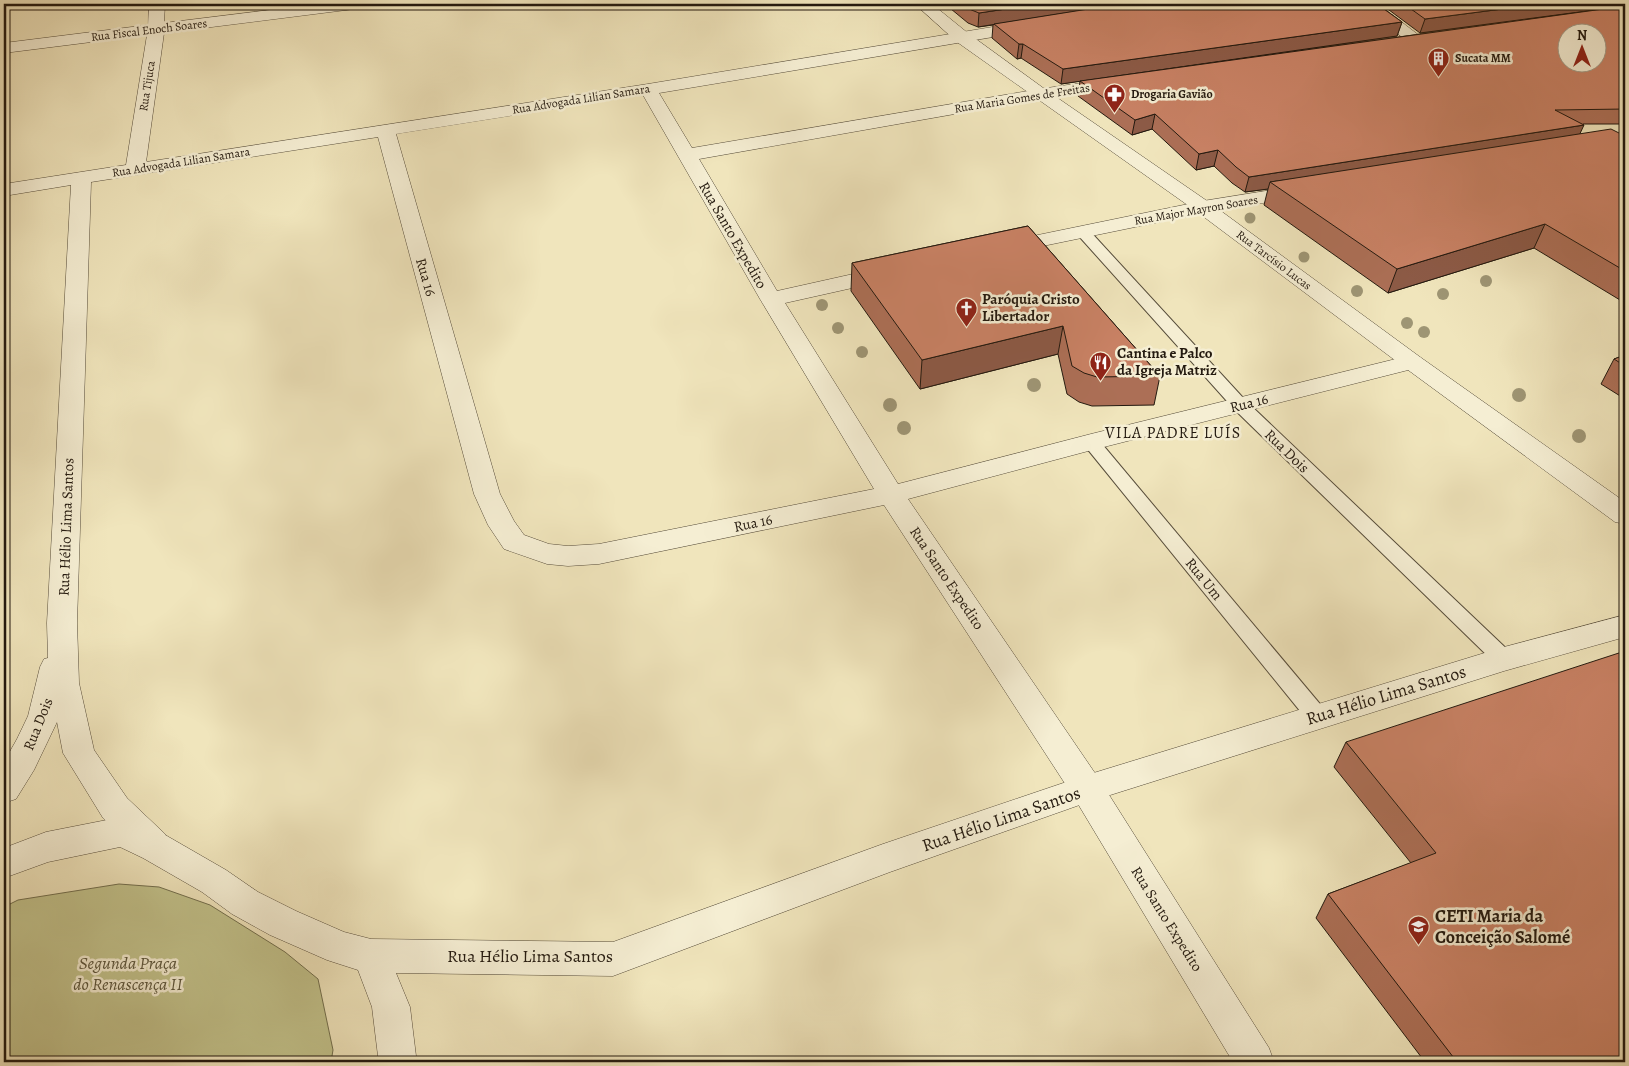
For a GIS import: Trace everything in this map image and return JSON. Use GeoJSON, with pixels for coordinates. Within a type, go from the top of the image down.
{"type":"FeatureCollection","features":[{"type":"Feature","properties":{"kind":"street","name":"Rua Tijuca"},"geometry":{"type":"LineString","coordinates":[[134,169],[156,30],[157,4]]}},
{"type":"Feature","properties":{"kind":"street","name":"Rua Fiscal Enoch Soares"},"geometry":{"type":"LineString","coordinates":[[4,48],[354,4]]}},
{"type":"Feature","properties":{"kind":"street","name":"Rua Tarcísio Lucas"},"geometry":{"type":"LineString","coordinates":[[923,4],[963,38],[1203,207],[1412,362],[1625,515]]}},
{"type":"Feature","properties":{"kind":"street"},"geometry":{"type":"LineString","coordinates":[[1368,4],[1417,40]]}},
{"type":"Feature","properties":{"kind":"street","name":"Rua Advogada Lilian Samara"},"geometry":{"type":"LineString","coordinates":[[4,190],[648,89],[1048,23]]}},
{"type":"Feature","properties":{"kind":"street"},"geometry":{"type":"LineString","coordinates":[[1398,42],[1436,37]]}},
{"type":"Feature","properties":{"kind":"street","name":"Rua Maria Gomes de Freitas"},"geometry":{"type":"LineString","coordinates":[[687,155],[1040,94],[1136,80]]}},
{"type":"Feature","properties":{"kind":"street","name":"Rua Santo Expedito"},"geometry":{"type":"LineString","coordinates":[[648,89],[771,299],[891,494],[1087,789],[1255,1062]]}},
{"type":"Feature","properties":{"kind":"street","name":"Rua 16"},"geometry":{"type":"LineString","coordinates":[[385,130],[487,494],[502,525],[514,542],[548,554],[568,556],[599,554],[891,494],[1090,442],[1412,362]]}},
{"type":"Feature","properties":{"kind":"street","name":"Rua Hélio Lima Santos"},"geometry":{"type":"LineString","coordinates":[[81,178],[62,623],[64,683],[79,752],[115,808],[155,847],[214,881],[245,903],[283,923],[340,948],[371,956],[613,959],[883,859],[1087,789],[1504,659],[1625,626]]}},
{"type":"Feature","properties":{"kind":"street","name":"Rua Major Mayron Soares"},"geometry":{"type":"LineString","coordinates":[[984,252],[1203,207],[1321,188]]}},
{"type":"Feature","properties":{"kind":"street"},"geometry":{"type":"LineString","coordinates":[[771,299],[907,269]]}},
{"type":"Feature","properties":{"kind":"street","name":"Rua Dois"},"geometry":{"type":"LineString","coordinates":[[4,789],[32,744],[44,716],[53,687],[62,623]]}},
{"type":"Feature","properties":{"kind":"street"},"geometry":{"type":"LineString","coordinates":[[4,863],[46,846],[122,832],[155,847]]}},
{"type":"Feature","properties":{"kind":"street"},"geometry":{"type":"LineString","coordinates":[[371,956],[391,1007],[397,1056],[395,1062]]}},
{"type":"Feature","properties":{"kind":"lane","name":"Rua Dois"},"geometry":{"type":"LineString","coordinates":[[1082,232],[1240,406],[1504,659]]}},
{"type":"Feature","properties":{"kind":"lane","name":"Rua Um"},"geometry":{"type":"LineString","coordinates":[[1090,442],[1317,716]]}},
{"type":"Feature","properties":{"kind":"green space","name":"Segunda Praça do Renascença II"},"geometry":{"type":"Polygon","coordinates":[[[119,884],[159,887],[210,905],[285,952],[318,979],[333,1050],[331,1062],[4,1062],[4,907],[18,900],[119,884]]]}},
{"type":"Feature","properties":{"kind":"building"},"geometry":{"type":"Polygon","coordinates":[[[963,4],[1039,4],[979,13],[963,4]]]}},
{"type":"Feature","properties":{"kind":"building"},"geometry":{"type":"Polygon","coordinates":[[[1120,4],[1377,4],[1402,22],[1063,69],[1023,44],[1019,44],[994,24],[1120,4]]]}},
{"type":"Feature","properties":{"kind":"building"},"geometry":{"type":"Polygon","coordinates":[[[1404,4],[1541,4],[1425,19],[1404,4]]]}},
{"type":"Feature","properties":{"kind":"building"},"geometry":{"type":"Polygon","coordinates":[[[1625,6],[1625,100],[1622,100],[1625,103],[1625,109],[1555,110],[1584,125],[1249,177],[1218,150],[1199,154],[1155,114],[1135,120],[1080,81],[1625,6]]]}},
{"type":"Feature","properties":{"kind":"building"},"geometry":{"type":"Polygon","coordinates":[[[1611,129],[1625,136],[1625,271],[1545,224],[1397,269],[1270,182],[1611,129]]]}},
{"type":"Feature","properties":{"kind":"building"},"geometry":{"type":"Polygon","coordinates":[[[1028,226],[1160,376],[1097,377],[1084,373],[1072,366],[1063,326],[922,360],[852,263],[1028,226]]]}},
{"type":"Feature","properties":{"kind":"building"},"geometry":{"type":"Polygon","coordinates":[[[1625,355],[1625,366],[1614,359],[1625,355]]]}},
{"type":"Feature","properties":{"kind":"building","name":"CETI Maria da Conceição Salomé"},"geometry":{"type":"Polygon","coordinates":[[[1625,651],[1625,1058],[1616,1062],[1457,1062],[1328,894],[1436,853],[1346,742],[1625,651]]]}},
{"type":"Feature","properties":{"kind":"place","name":"Sucata MM"},"geometry":{"type":"Point","coordinates":[1439,77]}},
{"type":"Feature","properties":{"kind":"place","name":"Drogaria Gavião"},"geometry":{"type":"Point","coordinates":[1115,113]}},
{"type":"Feature","properties":{"kind":"place","name":"Paróquia Cristo Libertador"},"geometry":{"type":"Point","coordinates":[966,327]}},
{"type":"Feature","properties":{"kind":"place","name":"Cantina e Palco da Igreja Matriz"},"geometry":{"type":"Point","coordinates":[1101,381]}},
{"type":"Feature","properties":{"kind":"place","name":"CETI Maria da Conceição Salomé"},"geometry":{"type":"Point","coordinates":[1419,945]}},
{"type":"Feature","properties":{"kind":"district","name":"VILA PADRE LUÍS"},"geometry":{"type":"Point","coordinates":[1173,432]}}]}
